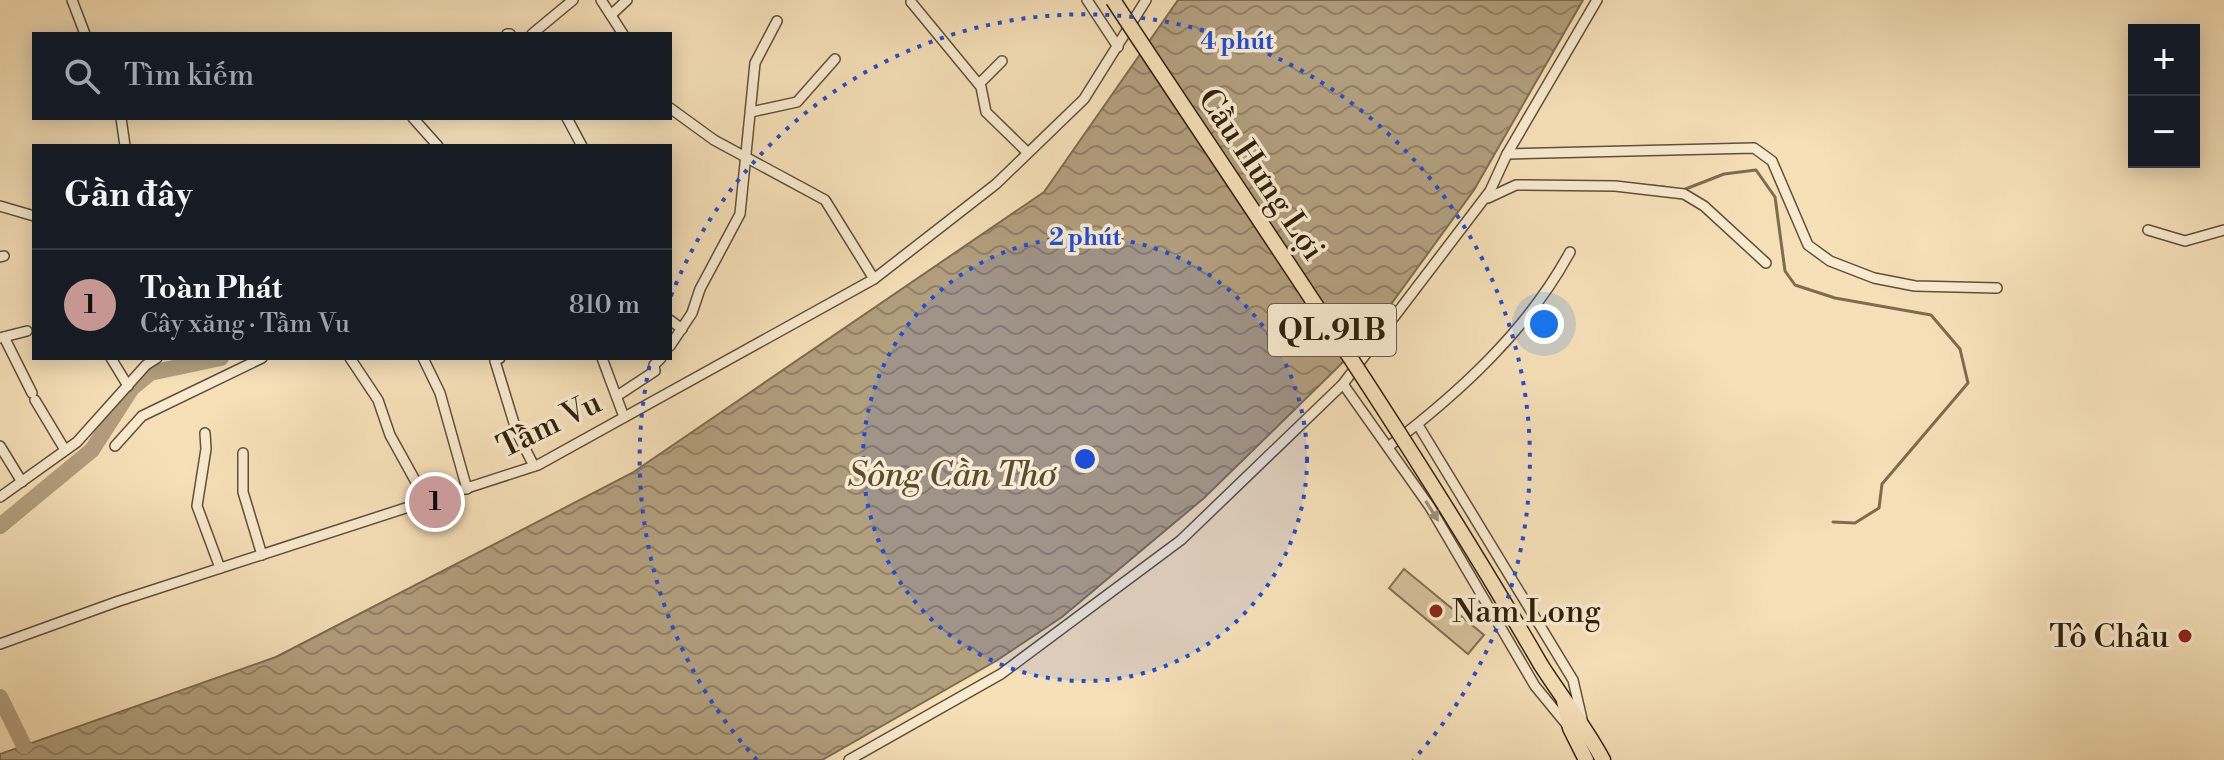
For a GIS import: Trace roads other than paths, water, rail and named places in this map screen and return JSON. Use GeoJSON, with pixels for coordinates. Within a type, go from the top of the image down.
{"type":"FeatureCollection","features":[{"type":"Feature","properties":{"kind":"highway","name":"Cầu Hưng Lợi"},"geometry":{"type":"LineString","coordinates":[[1113,0],[1472,545],[1576,723]]}},
{"type":"Feature","properties":{"kind":"highway","name":"QL.91B"},"geometry":{"type":"LineString","coordinates":[[1576,723],[1586,760]]}},
{"type":"Feature","properties":{"kind":"highway","name":"QL.91B"},"geometry":{"type":"LineString","coordinates":[[1576,723],[1603,760]]}},
{"type":"Feature","properties":{"kind":"street"},"geometry":{"type":"LineString","coordinates":[[72,0],[84,32]]}},
{"type":"Feature","properties":{"kind":"street"},"geometry":{"type":"LineString","coordinates":[[534,32],[573,0]]}},
{"type":"Feature","properties":{"kind":"street"},"geometry":{"type":"LineString","coordinates":[[601,0],[622,32]]}},
{"type":"Feature","properties":{"kind":"street"},"geometry":{"type":"LineString","coordinates":[[611,15],[627,0]]}},
{"type":"Feature","properties":{"kind":"street"},"geometry":{"type":"LineString","coordinates":[[1087,0],[1118,47]]}},
{"type":"Feature","properties":{"kind":"street","name":"Tầm Vu"},"geometry":{"type":"LineString","coordinates":[[5,642],[534,466],[874,279],[996,184],[1084,99],[1143,5],[1133,0]]}},
{"type":"Feature","properties":{"kind":"street"},"geometry":{"type":"LineString","coordinates":[[849,760],[1001,674],[1181,540],[1343,384],[1490,191],[1505,158],[1597,0]]}},
{"type":"Feature","properties":{"kind":"street"},"geometry":{"type":"LineString","coordinates":[[911,2],[979,84],[986,112],[1027,152]]}},
{"type":"Feature","properties":{"kind":"street"},"geometry":{"type":"LineString","coordinates":[[672,343],[740,214],[755,63],[777,21]]}},
{"type":"Feature","properties":{"kind":"street"},"geometry":{"type":"LineString","coordinates":[[751,112],[797,102],[835,59]]}},
{"type":"Feature","properties":{"kind":"street"},"geometry":{"type":"LineString","coordinates":[[979,84],[1002,61]]}},
{"type":"Feature","properties":{"kind":"street"},"geometry":{"type":"LineString","coordinates":[[672,109],[746,158],[825,200],[874,279]]}},
{"type":"Feature","properties":{"kind":"street"},"geometry":{"type":"LineString","coordinates":[[121,120],[125,144]]}},
{"type":"Feature","properties":{"kind":"street"},"geometry":{"type":"LineString","coordinates":[[415,120],[436,144]]}},
{"type":"Feature","properties":{"kind":"street"},"geometry":{"type":"LineString","coordinates":[[568,120],[581,144]]}},
{"type":"Feature","properties":{"kind":"street"},"geometry":{"type":"LineString","coordinates":[[1505,158],[1754,148],[1772,161],[1808,245],[1830,261],[1874,278],[1915,286],[1997,288]]}},
{"type":"Feature","properties":{"kind":"street"},"geometry":{"type":"LineString","coordinates":[[1482,202],[1516,185],[1615,186],[1684,194],[1704,206],[1766,263]]}},
{"type":"Feature","properties":{"kind":"street"},"geometry":{"type":"LineString","coordinates":[[0,206],[32,215]]}},
{"type":"Feature","properties":{"kind":"street"},"geometry":{"type":"LineString","coordinates":[[2148,230],[2193,241],[2224,230]]}},
{"type":"Feature","properties":{"kind":"street"},"geometry":{"type":"LineString","coordinates":[[1388,447],[1452,396],[1531,313],[1570,252]]}},
{"type":"Feature","properties":{"kind":"street"},"geometry":{"type":"LineString","coordinates":[[672,322],[682,329]]}},
{"type":"Feature","properties":{"kind":"street"},"geometry":{"type":"LineString","coordinates":[[27,331],[2,338],[65,450]]}},
{"type":"Feature","properties":{"kind":"street"},"geometry":{"type":"LineString","coordinates":[[112,360],[128,386]]}},
{"type":"Feature","properties":{"kind":"street"},"geometry":{"type":"LineString","coordinates":[[0,497],[65,450],[100,419],[155,360]]}},
{"type":"Feature","properties":{"kind":"street"},"geometry":{"type":"LineString","coordinates":[[115,446],[142,416],[258,360]]}},
{"type":"Feature","properties":{"kind":"street"},"geometry":{"type":"LineString","coordinates":[[351,360],[378,400],[390,435],[427,502]]}},
{"type":"Feature","properties":{"kind":"street"},"geometry":{"type":"LineString","coordinates":[[424,360],[440,393],[467,489]]}},
{"type":"Feature","properties":{"kind":"street"},"geometry":{"type":"LineString","coordinates":[[496,360],[517,433],[534,466]]}},
{"type":"Feature","properties":{"kind":"street"},"geometry":{"type":"LineString","coordinates":[[603,360],[624,417]]}},
{"type":"Feature","properties":{"kind":"street"},"geometry":{"type":"LineString","coordinates":[[617,396],[655,371],[654,365],[659,360]]}},
{"type":"Feature","properties":{"kind":"street"},"geometry":{"type":"LineString","coordinates":[[1343,384],[1430,507],[1535,686],[1576,723]]}},
{"type":"Feature","properties":{"kind":"street"},"geometry":{"type":"LineString","coordinates":[[1418,425],[1573,680],[1576,723]]}},
{"type":"Feature","properties":{"kind":"street"},"geometry":{"type":"LineString","coordinates":[[205,433],[206,449],[197,506],[220,568]]}},
{"type":"Feature","properties":{"kind":"street"},"geometry":{"type":"LineString","coordinates":[[0,446],[22,482]]}},
{"type":"Feature","properties":{"kind":"street"},"geometry":{"type":"LineString","coordinates":[[243,453],[243,492],[262,555]]}},
{"type":"Feature","properties":{"kind":"water","name":"Sông Cần Thơ"},"geometry":{"type":"Polygon","coordinates":[[[1178,0],[1583,0],[1474,190],[1365,340],[1204,498],[1062,617],[996,661],[822,760],[0,760],[0,754],[276,657],[632,473],[1044,192],[1178,0]]]}},
{"type":"Feature","properties":{"kind":"waterway"},"geometry":{"type":"LineString","coordinates":[[1683,190],[1724,174],[1756,170],[1775,197],[1785,271],[1795,285],[1835,298],[1931,315],[1960,349],[1968,383],[1882,484],[1879,508],[1855,523],[1833,522]]}},
{"type":"Feature","properties":{"kind":"waterway"},"geometry":{"type":"LineString","coordinates":[[1640,185],[1664,187]]}},
{"type":"Feature","properties":{"kind":"waterway"},"geometry":{"type":"LineString","coordinates":[[0,526],[92,450],[132,388],[150,373],[212,360]]}},
{"type":"Feature","properties":{"kind":"waterway"},"geometry":{"type":"LineString","coordinates":[[0,697],[24,746]]}},
{"type":"Feature","properties":{"kind":"place","name":"Toàn Phát"},"geometry":{"type":"Point","coordinates":[435,502]}},
{"type":"Feature","properties":{"kind":"place","name":"Nam Long"},"geometry":{"type":"Point","coordinates":[1436,611]}},
{"type":"Feature","properties":{"kind":"place","name":"Tô Châu"},"geometry":{"type":"Point","coordinates":[2185,636]}}]}
